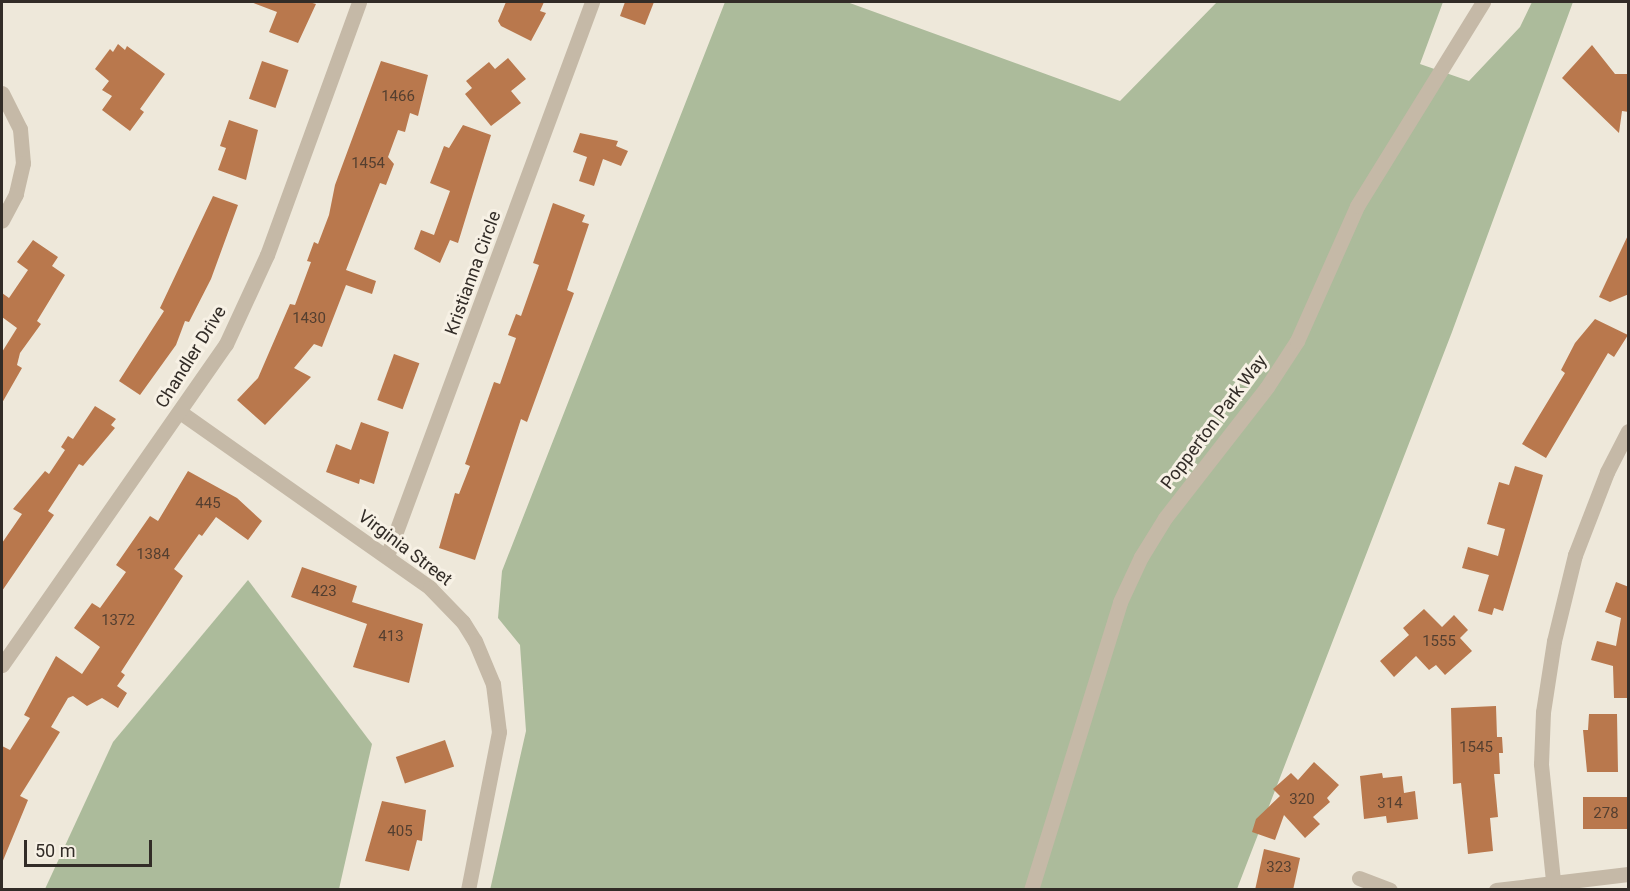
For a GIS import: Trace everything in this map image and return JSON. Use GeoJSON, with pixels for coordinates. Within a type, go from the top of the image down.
{"type":"FeatureCollection","features":[{"type":"Feature","properties":{"kind":"street","name":"Chandler Drive"},"geometry":{"type":"LineString","coordinates":[[2,665],[226,344],[255,286],[359,2]]}},
{"type":"Feature","properties":{"kind":"street","name":"Kristianna Circle"},"geometry":{"type":"LineString","coordinates":[[387,556],[592,2]]}},
{"type":"Feature","properties":{"kind":"street","name":"Popperton Park Way"},"geometry":{"type":"LineString","coordinates":[[1031,890],[1114,621],[1133,573],[1165,518],[1292,350],[1357,206],[1483,2]]}},
{"type":"Feature","properties":{"kind":"street"},"geometry":{"type":"LineString","coordinates":[[2,93],[20,129],[23,163],[16,194],[2,220]]}},
{"type":"Feature","properties":{"kind":"street","name":"Virginia Street"},"geometry":{"type":"LineString","coordinates":[[180,412],[387,556],[430,588],[463,622],[485,661],[493,684],[499,732],[496,760],[468,890]]}},
{"type":"Feature","properties":{"kind":"street"},"geometry":{"type":"LineString","coordinates":[[1554,886],[1541,764],[1543,712],[1554,641],[1575,555],[1607,472],[1629,431]]}},
{"type":"Feature","properties":{"kind":"street"},"geometry":{"type":"LineString","coordinates":[[1496,890],[1554,886],[1629,874]]}},
{"type":"Feature","properties":{"kind":"street"},"geometry":{"type":"LineString","coordinates":[[1359,878],[1390,890]]}},
{"type":"Feature","properties":{"kind":"green space"},"geometry":{"type":"Polygon","coordinates":[[[725,2],[847,2],[1120,101],[1217,2],[1443,2],[1420,64],[1469,81],[1520,27],[1532,2],[1573,2],[1452,332],[1237,889],[490,890],[526,731],[520,645],[498,618],[502,571],[725,2]]]}},
{"type":"Feature","properties":{"kind":"green space"},"geometry":{"type":"Polygon","coordinates":[[[248,580],[372,744],[339,889],[45,889],[113,742],[248,580]]]}},
{"type":"Feature","properties":{"kind":"building"},"geometry":{"type":"Polygon","coordinates":[[[251,2],[316,4],[298,43],[269,32],[277,12],[251,2]]]}},
{"type":"Feature","properties":{"kind":"building"},"geometry":{"type":"Polygon","coordinates":[[[506,2],[544,2],[540,11],[546,13],[531,41],[501,26],[498,21],[506,2]]]}},
{"type":"Feature","properties":{"kind":"building"},"geometry":{"type":"Polygon","coordinates":[[[625,2],[654,2],[645,25],[620,16],[625,2]]]}},
{"type":"Feature","properties":{"kind":"building"},"geometry":{"type":"Polygon","coordinates":[[[118,44],[125,50],[127,46],[165,74],[140,109],[144,112],[130,131],[102,110],[112,96],[102,90],[109,81],[95,69],[110,49],[113,52],[118,44]]]}},
{"type":"Feature","properties":{"kind":"building"},"geometry":{"type":"Polygon","coordinates":[[[1592,45],[1615,74],[1629,74],[1629,112],[1622,111],[1619,133],[1562,78],[1592,45]]]}},
{"type":"Feature","properties":{"kind":"building"},"geometry":{"type":"Polygon","coordinates":[[[508,58],[526,79],[511,91],[521,103],[491,126],[465,94],[472,88],[466,81],[489,62],[495,69],[508,58]]]}},
{"type":"Feature","properties":{"kind":"building"},"geometry":{"type":"Polygon","coordinates":[[[262,61],[288,70],[275,108],[249,99],[262,61]]]}},
{"type":"Feature","properties":{"kind":"building"},"geometry":{"type":"Polygon","coordinates":[[[381,61],[428,75],[418,116],[410,113],[405,132],[398,130],[388,157],[394,164],[386,185],[380,183],[346,270],[376,281],[372,294],[346,285],[322,347],[314,344],[294,368],[311,377],[265,425],[237,400],[258,378],[290,304],[295,305],[311,262],[307,261],[314,242],[318,244],[329,215],[335,185],[381,61]]]}},
{"type":"Feature","properties":{"kind":"building"},"geometry":{"type":"Polygon","coordinates":[[[229,120],[258,130],[246,180],[218,170],[226,148],[220,146],[229,120]]]}},
{"type":"Feature","properties":{"kind":"building"},"geometry":{"type":"Polygon","coordinates":[[[463,125],[491,135],[458,243],[450,240],[440,263],[414,249],[421,230],[434,235],[450,191],[430,183],[444,146],[449,148],[463,125]]]}},
{"type":"Feature","properties":{"kind":"building"},"geometry":{"type":"Polygon","coordinates":[[[580,133],[618,141],[616,146],[628,151],[621,166],[603,159],[594,186],[579,181],[587,157],[573,152],[580,133]]]}},
{"type":"Feature","properties":{"kind":"building"},"geometry":{"type":"Polygon","coordinates":[[[213,196],[238,205],[211,279],[189,322],[185,321],[176,345],[140,395],[119,381],[164,311],[160,308],[213,196]]]}},
{"type":"Feature","properties":{"kind":"building"},"geometry":{"type":"Polygon","coordinates":[[[553,203],[585,215],[582,222],[589,224],[567,290],[574,293],[527,422],[521,419],[475,560],[439,548],[455,493],[459,494],[470,466],[465,464],[494,382],[500,384],[516,338],[508,335],[516,314],[521,316],[539,265],[533,263],[553,203]]]}},
{"type":"Feature","properties":{"kind":"building"},"geometry":{"type":"Polygon","coordinates":[[[1629,233],[1629,294],[1610,302],[1599,297],[1629,233]]]}},
{"type":"Feature","properties":{"kind":"building"},"geometry":{"type":"Polygon","coordinates":[[[33,240],[58,257],[52,266],[65,275],[37,321],[41,324],[20,353],[17,365],[22,368],[2,403],[2,352],[17,328],[2,317],[2,293],[9,298],[28,270],[17,262],[33,240]]]}},
{"type":"Feature","properties":{"kind":"building"},"geometry":{"type":"Polygon","coordinates":[[[1595,319],[1628,335],[1614,357],[1608,353],[1546,458],[1522,444],[1565,373],[1561,370],[1575,343],[1595,319]]]}},
{"type":"Feature","properties":{"kind":"building"},"geometry":{"type":"Polygon","coordinates":[[[394,354],[419,363],[403,409],[377,400],[394,354]]]}},
{"type":"Feature","properties":{"kind":"building"},"geometry":{"type":"Polygon","coordinates":[[[95,406],[116,419],[111,425],[115,428],[83,466],[79,464],[48,511],[54,515],[2,591],[2,543],[22,514],[13,509],[45,471],[49,474],[65,450],[61,447],[68,436],[73,439],[95,406]]]}},
{"type":"Feature","properties":{"kind":"building"},"geometry":{"type":"Polygon","coordinates":[[[361,422],[389,432],[374,484],[360,479],[359,484],[326,472],[336,444],[351,450],[361,422]]]}},
{"type":"Feature","properties":{"kind":"building"},"geometry":{"type":"Polygon","coordinates":[[[1515,466],[1543,475],[1503,611],[1494,608],[1492,615],[1478,611],[1489,575],[1462,568],[1468,547],[1498,556],[1505,529],[1487,524],[1499,482],[1509,485],[1515,466]]]}},
{"type":"Feature","properties":{"kind":"building"},"geometry":{"type":"Polygon","coordinates":[[[188,471],[237,498],[262,521],[248,540],[216,517],[202,536],[199,534],[174,569],[183,576],[121,672],[125,675],[117,686],[127,693],[118,708],[102,698],[87,706],[73,696],[68,698],[51,727],[60,732],[20,796],[28,800],[2,863],[2,746],[10,750],[30,718],[24,715],[56,656],[82,674],[100,647],[74,628],[92,603],[100,608],[126,572],[116,565],[150,516],[158,521],[188,471]]]}},
{"type":"Feature","properties":{"kind":"building"},"geometry":{"type":"Polygon","coordinates":[[[302,567],[357,586],[352,602],[423,624],[409,683],[353,667],[367,624],[291,597],[302,567]]]}},
{"type":"Feature","properties":{"kind":"building"},"geometry":{"type":"Polygon","coordinates":[[[1616,582],[1629,587],[1629,698],[1614,698],[1613,666],[1591,660],[1597,641],[1616,646],[1621,618],[1605,612],[1616,582]]]}},
{"type":"Feature","properties":{"kind":"building"},"geometry":{"type":"Polygon","coordinates":[[[1424,609],[1442,627],[1454,615],[1468,630],[1460,638],[1472,651],[1445,675],[1436,665],[1429,670],[1416,656],[1394,677],[1380,661],[1409,635],[1403,628],[1424,609]]]}},
{"type":"Feature","properties":{"kind":"building"},"geometry":{"type":"Polygon","coordinates":[[[1496,706],[1497,737],[1502,737],[1503,753],[1499,753],[1500,774],[1494,774],[1498,817],[1490,818],[1493,851],[1468,854],[1461,783],[1453,784],[1451,708],[1496,706]]]}},
{"type":"Feature","properties":{"kind":"building"},"geometry":{"type":"Polygon","coordinates":[[[1589,714],[1617,714],[1618,772],[1587,772],[1583,730],[1588,730],[1589,714]]]}},
{"type":"Feature","properties":{"kind":"building"},"geometry":{"type":"Polygon","coordinates":[[[445,740],[454,766],[405,783],[396,757],[445,740]]]}},
{"type":"Feature","properties":{"kind":"building"},"geometry":{"type":"Polygon","coordinates":[[[1314,762],[1339,785],[1327,798],[1330,802],[1313,817],[1320,824],[1305,838],[1284,815],[1275,840],[1252,832],[1256,819],[1280,796],[1273,789],[1291,773],[1298,780],[1314,762]]]}},
{"type":"Feature","properties":{"kind":"building"},"geometry":{"type":"Polygon","coordinates":[[[1382,773],[1383,778],[1402,776],[1404,793],[1415,791],[1418,819],[1387,823],[1386,816],[1364,819],[1360,776],[1382,773]]]}},
{"type":"Feature","properties":{"kind":"building"},"geometry":{"type":"Polygon","coordinates":[[[1583,797],[1628,797],[1628,829],[1583,829],[1583,797]]]}},
{"type":"Feature","properties":{"kind":"building"},"geometry":{"type":"Polygon","coordinates":[[[382,801],[426,810],[422,841],[417,840],[409,871],[365,861],[382,801]]]}},
{"type":"Feature","properties":{"kind":"building"},"geometry":{"type":"Polygon","coordinates":[[[1264,849],[1300,858],[1293,890],[1255,890],[1264,849]]]}}]}
